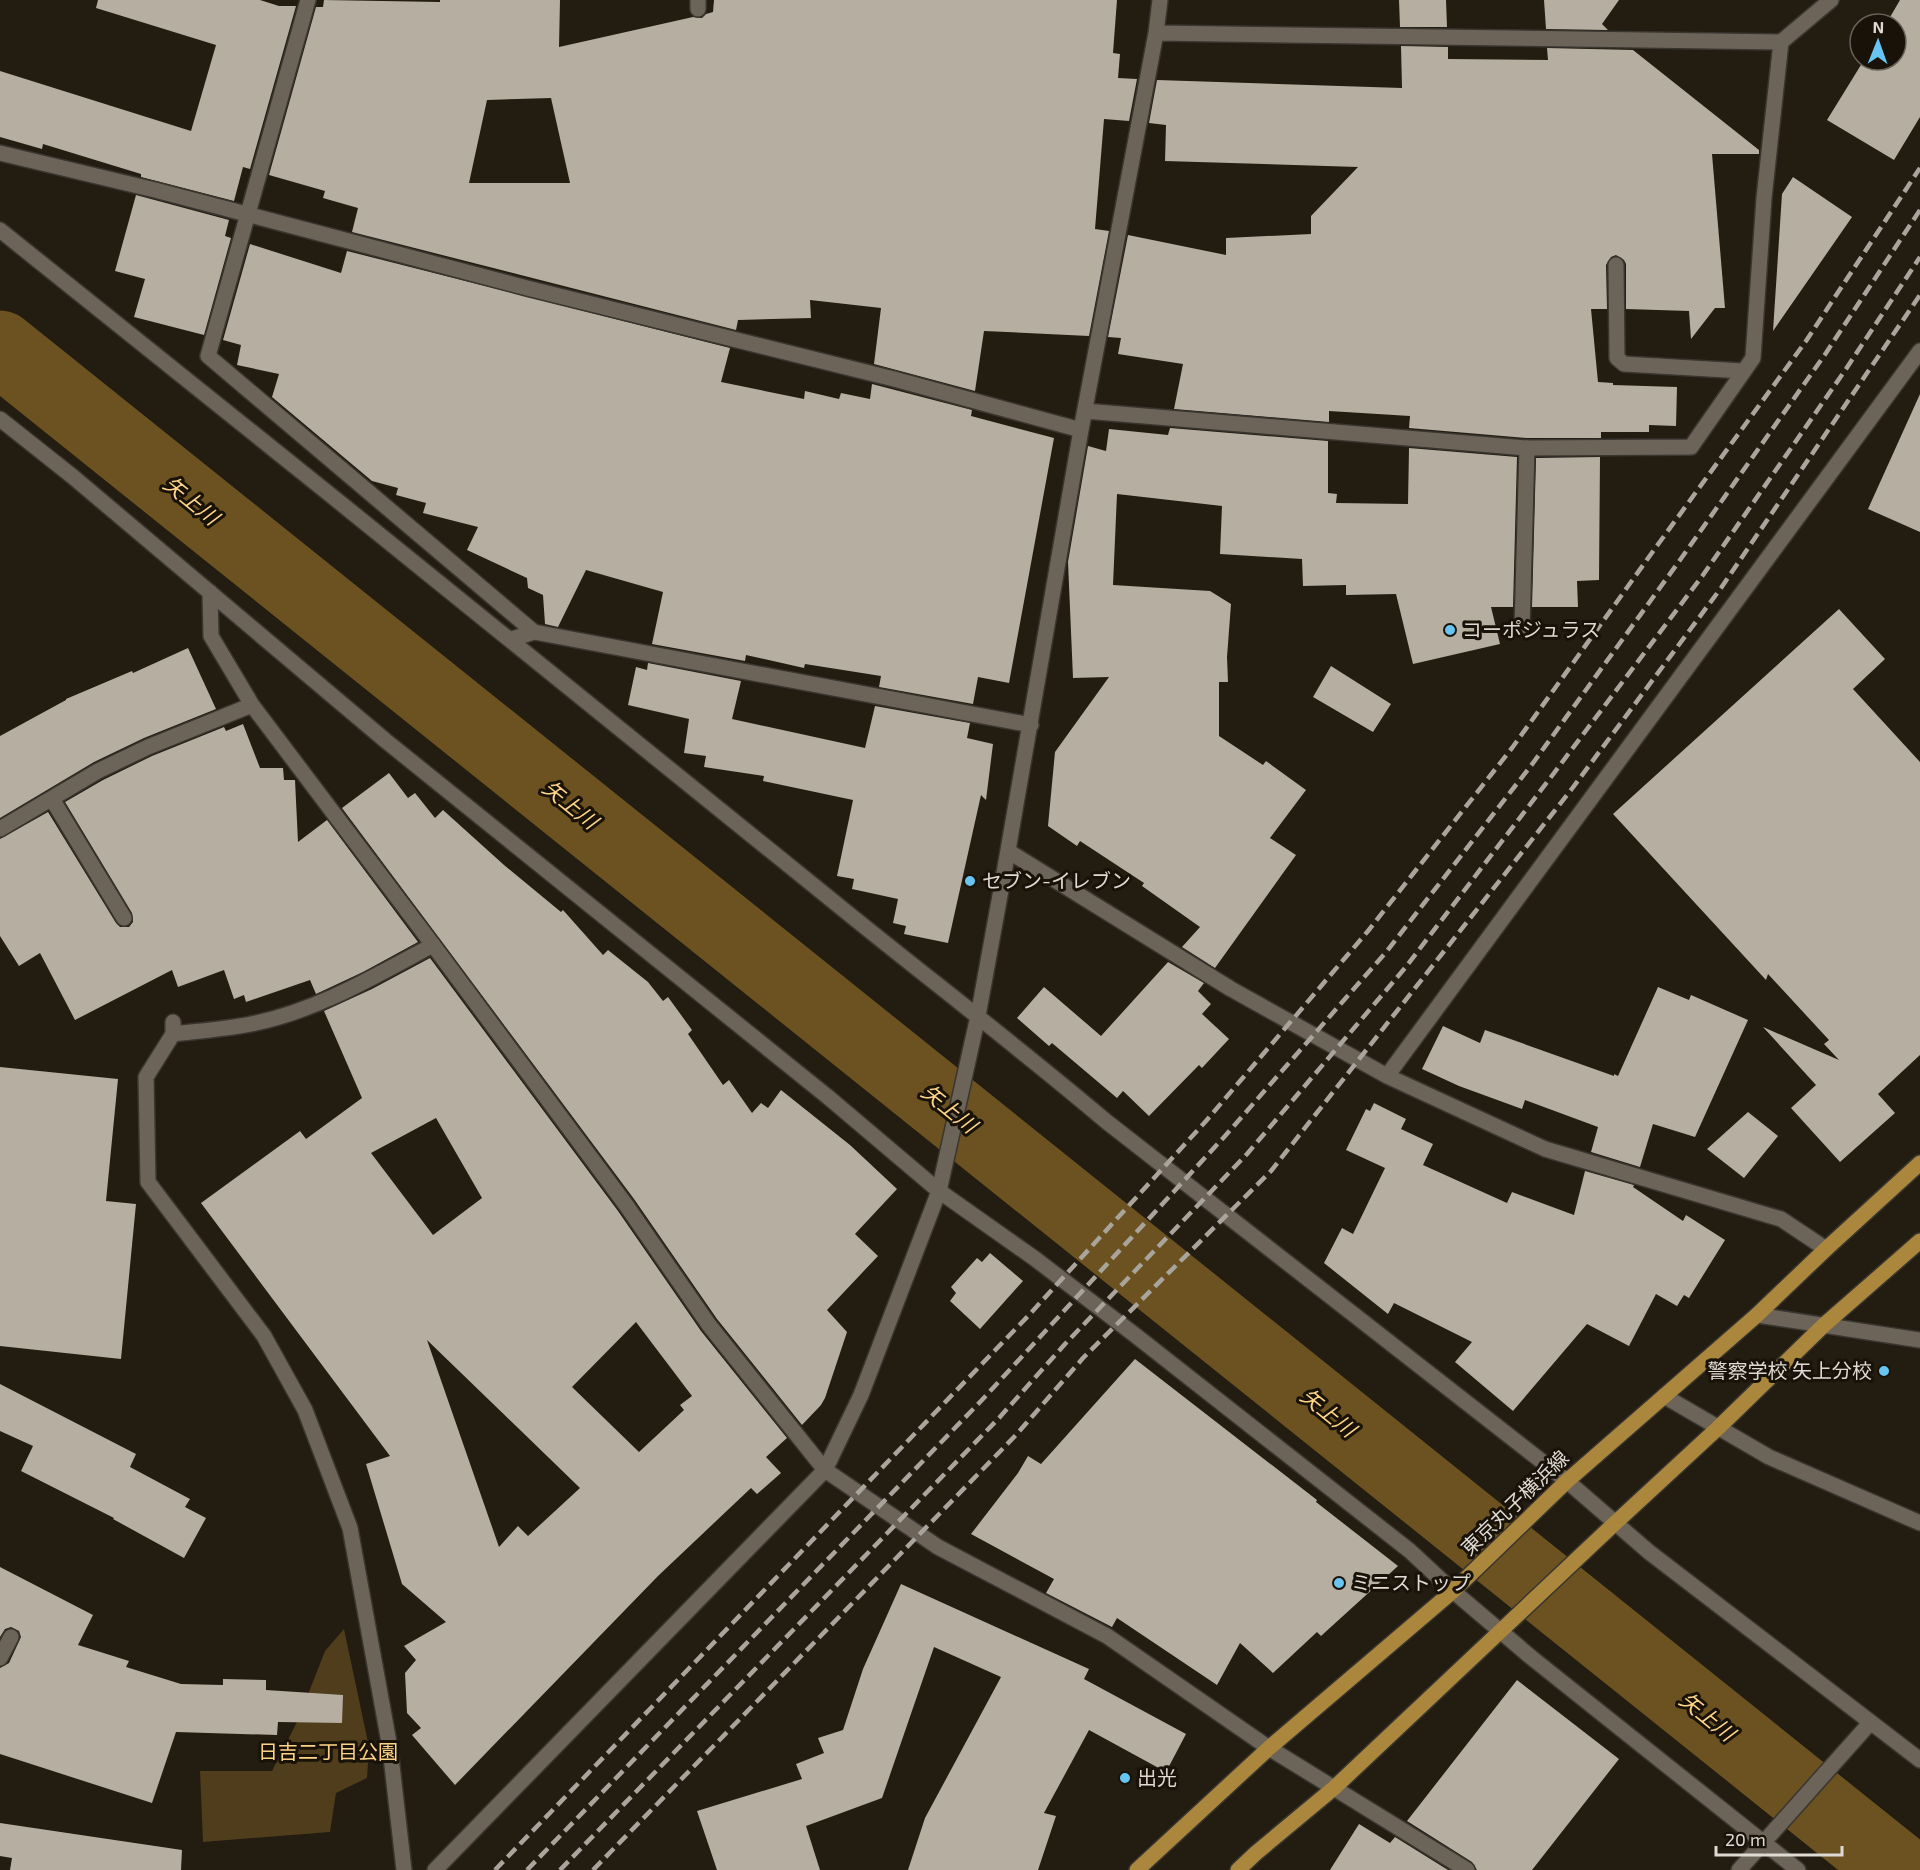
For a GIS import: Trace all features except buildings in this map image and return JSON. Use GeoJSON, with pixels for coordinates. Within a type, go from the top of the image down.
{"type":"FeatureCollection","features":[{"type":"Feature","properties":{"kind":"main road","name":"東京丸子横浜線"},"geometry":{"type":"LineString","coordinates":[[1137,1870],[1269,1748],[1456,1588],[1567,1481],[1757,1315],[1920,1163]]}},
{"type":"Feature","properties":{"kind":"main road"},"geometry":{"type":"LineString","coordinates":[[1238,1870],[1256,1852],[1334,1788],[1719,1428],[1824,1325],[1920,1241]]}},
{"type":"Feature","properties":{"kind":"street"},"geometry":{"type":"LineString","coordinates":[[308,0],[208,356],[534,632]]}},
{"type":"Feature","properties":{"kind":"street"},"geometry":{"type":"LineString","coordinates":[[435,1870],[825,1470],[861,1395],[939,1191],[978,1016],[1081,430],[1156,33],[1160,0]]}},
{"type":"Feature","properties":{"kind":"street"},"geometry":{"type":"LineString","coordinates":[[1156,33],[1781,42],[1831,0]]}},
{"type":"Feature","properties":{"kind":"street"},"geometry":{"type":"LineString","coordinates":[[1086,411],[1527,448],[1691,447],[1752,358],[1764,198],[1781,42]]}},
{"type":"Feature","properties":{"kind":"street"},"geometry":{"type":"LineString","coordinates":[[0,153],[894,379],[1081,430]]}},
{"type":"Feature","properties":{"kind":"street"},"geometry":{"type":"LineString","coordinates":[[0,230],[512,639],[875,936],[978,1016],[1107,1122],[1567,1481],[1649,1552],[1920,1760]]}},
{"type":"Feature","properties":{"kind":"street"},"geometry":{"type":"LineString","coordinates":[[1617,265],[1617,358],[1624,364],[1743,371]]}},
{"type":"Feature","properties":{"kind":"street"},"geometry":{"type":"LineString","coordinates":[[1387,1076],[1920,351]]}},
{"type":"Feature","properties":{"kind":"street"},"geometry":{"type":"LineString","coordinates":[[0,419],[72,476],[386,741],[828,1097],[939,1191],[1034,1258],[1135,1335],[1410,1551],[1456,1588],[1501,1630],[1798,1870]]}},
{"type":"Feature","properties":{"kind":"street"},"geometry":{"type":"LineString","coordinates":[[1522,629],[1527,448]]}},
{"type":"Feature","properties":{"kind":"street"},"geometry":{"type":"LineString","coordinates":[[210,592],[211,636],[252,705],[626,1205],[710,1325],[825,1470],[938,1547],[1107,1636],[1269,1748],[1467,1870]]}},
{"type":"Feature","properties":{"kind":"street"},"geometry":{"type":"LineString","coordinates":[[512,639],[534,632],[1030,725]]}},
{"type":"Feature","properties":{"kind":"street"},"geometry":{"type":"LineString","coordinates":[[0,829],[98,771],[148,747],[252,705]]}},
{"type":"Feature","properties":{"kind":"street"},"geometry":{"type":"LineString","coordinates":[[52,798],[124,918]]}},
{"type":"Feature","properties":{"kind":"street"},"geometry":{"type":"LineString","coordinates":[[1008,851],[1231,989],[1387,1076],[1545,1149],[1781,1218],[1826,1249]]}},
{"type":"Feature","properties":{"kind":"street"},"geometry":{"type":"LineString","coordinates":[[404,1870],[390,1748],[350,1528],[305,1410],[264,1336],[148,1182],[146,1077],[173,1028],[252,1024],[296,1012],[347,991],[433,945]]}},
{"type":"Feature","properties":{"kind":"street"},"geometry":{"type":"LineString","coordinates":[[1757,1315],[1920,1340]]}},
{"type":"Feature","properties":{"kind":"street"},"geometry":{"type":"LineString","coordinates":[[1664,1396],[1769,1457],[1920,1523]]}},
{"type":"Feature","properties":{"kind":"street"},"geometry":{"type":"LineString","coordinates":[[0,1658],[11,1637]]}},
{"type":"Feature","properties":{"kind":"street"},"geometry":{"type":"LineString","coordinates":[[1739,1870],[1870,1723]]}},
{"type":"Feature","properties":{"kind":"green space","name":"日吉二丁目公園"},"geometry":{"type":"Polygon","coordinates":[[[344,1629],[369,1747],[367,1778],[336,1793],[330,1832],[203,1842],[200,1771],[272,1771],[298,1720],[325,1651],[344,1629]]]}},
{"type":"Feature","properties":{"kind":"waterway","name":"矢上川"},"geometry":{"type":"LineString","coordinates":[[0,348],[1898,1870]]}},
{"type":"Feature","properties":{"kind":"railway"},"geometry":{"type":"LineString","coordinates":[[495,1870],[1029,1315],[1206,1121],[1368,931],[1512,748],[1806,341],[1920,168]]}},
{"type":"Feature","properties":{"kind":"railway"},"geometry":{"type":"LineString","coordinates":[[527,1870],[981,1401],[1225,1136],[1387,951],[1533,763],[1680,560],[1826,353],[1920,210]]}},
{"type":"Feature","properties":{"kind":"railway"},"geometry":{"type":"LineString","coordinates":[[560,1870],[999,1418],[1065,1344],[1247,1154],[1405,968],[1703,575],[1846,369],[1920,257]]}},
{"type":"Feature","properties":{"kind":"railway"},"geometry":{"type":"LineString","coordinates":[[593,1870],[1016,1435],[1083,1358],[1271,1171],[1571,790],[1721,588],[1920,295]]}},
{"type":"Feature","properties":{"kind":"place","name":"コーポジュラス"},"geometry":{"type":"Point","coordinates":[1450,630]}},
{"type":"Feature","properties":{"kind":"place","name":"セブン-イレブン"},"geometry":{"type":"Point","coordinates":[970,881]}},
{"type":"Feature","properties":{"kind":"place","name":"警察学校 矢上分校"},"geometry":{"type":"Point","coordinates":[1884,1371]}},
{"type":"Feature","properties":{"kind":"place","name":"ミニストップ"},"geometry":{"type":"Point","coordinates":[1339,1583]}},
{"type":"Feature","properties":{"kind":"place","name":"出光"},"geometry":{"type":"Point","coordinates":[1125,1778]}}]}
